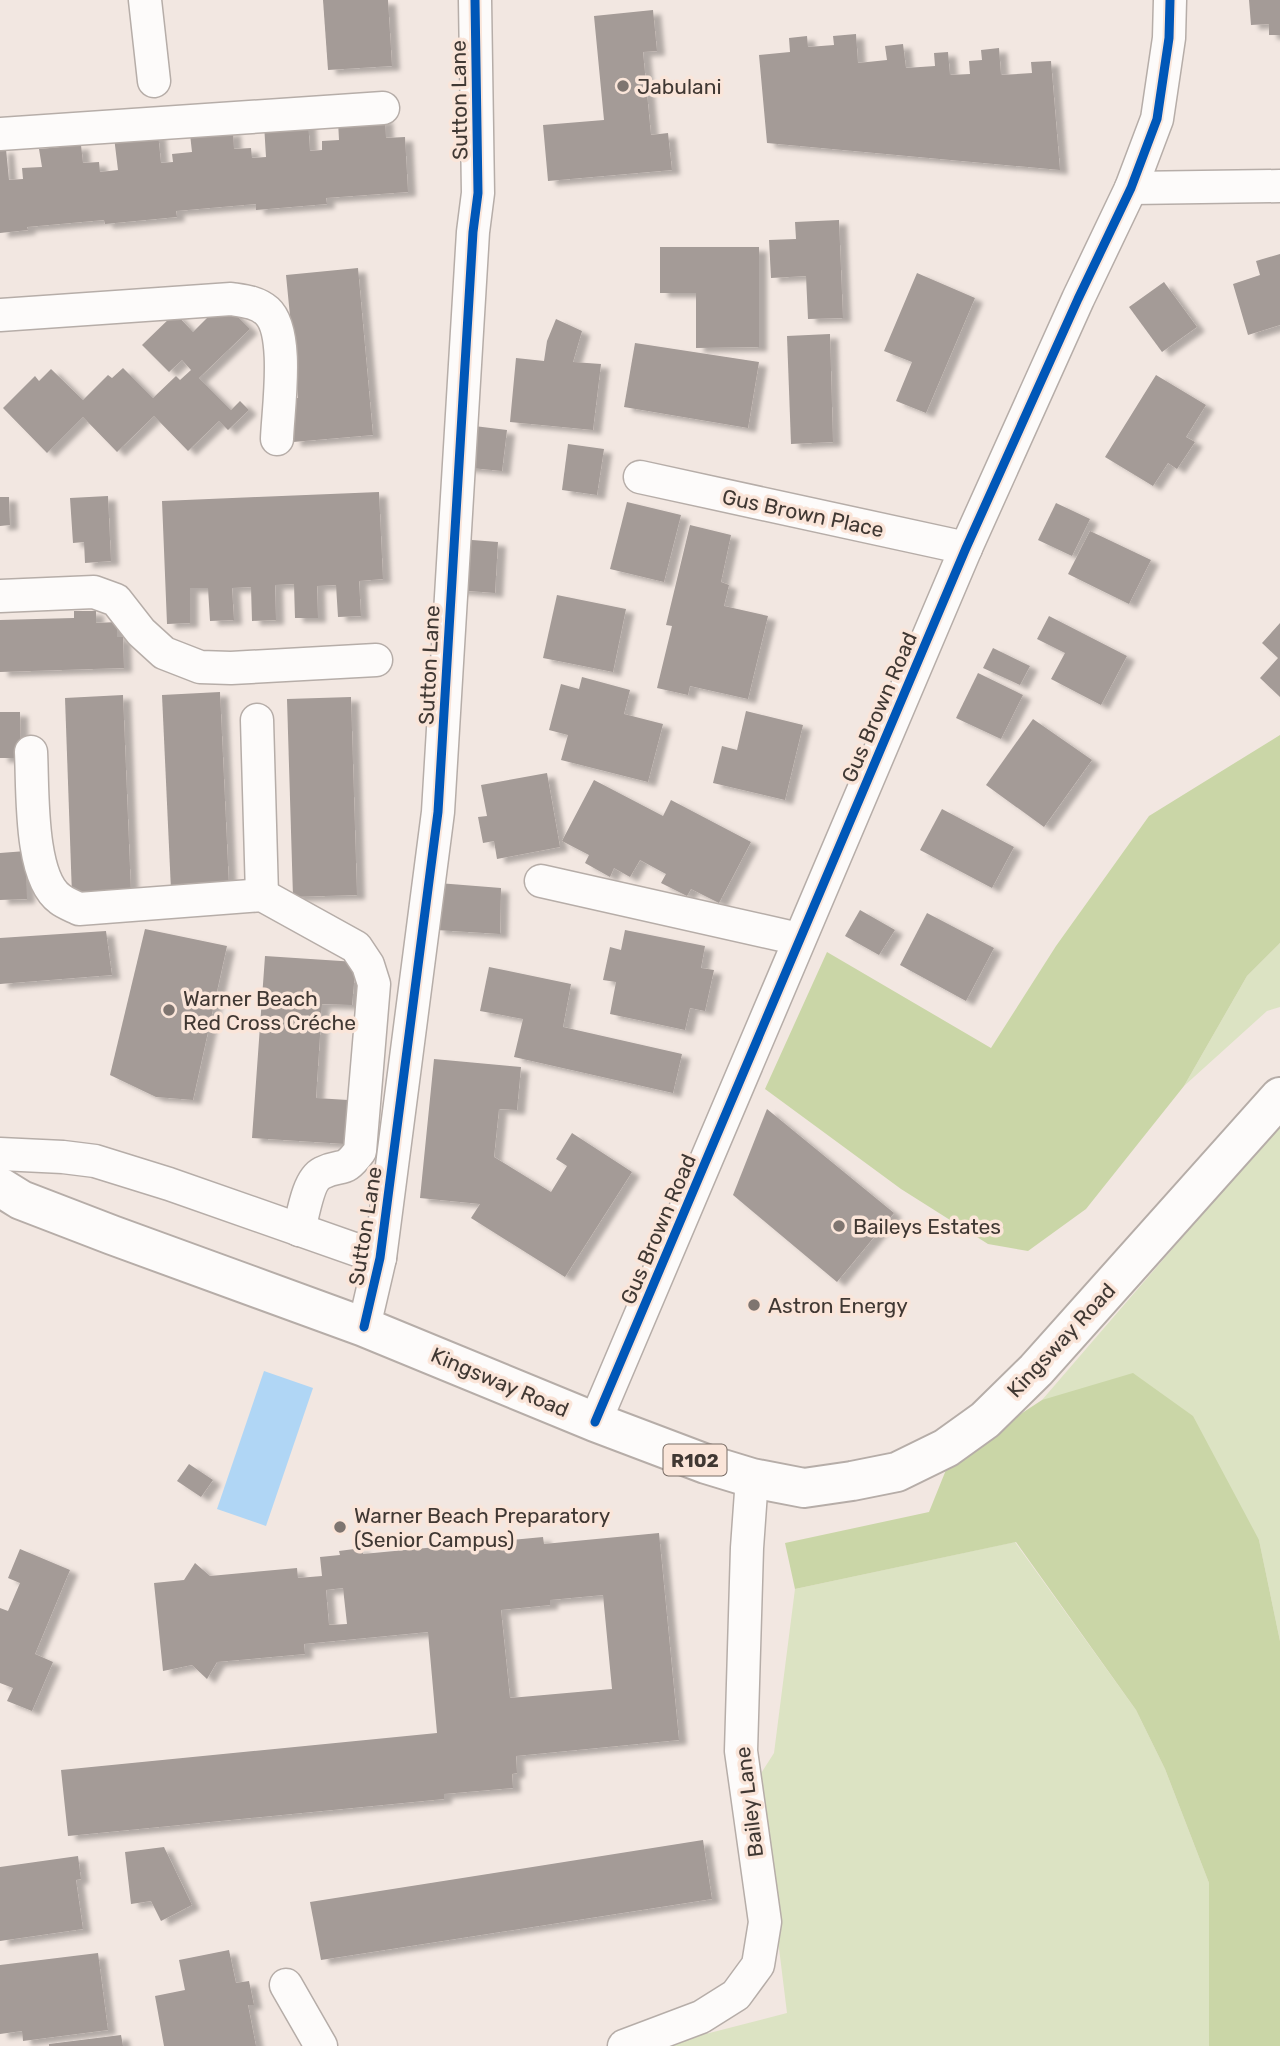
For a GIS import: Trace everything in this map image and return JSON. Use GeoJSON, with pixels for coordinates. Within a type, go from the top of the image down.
{"type":"FeatureCollection","features":[{"type":"Feature","properties":{"kind":"main road","name":"Kingsway Road"},"geometry":{"type":"LineString","coordinates":[[0,1187],[21,1200],[112,1236],[364,1327],[595,1422],[706,1464],[752,1478],[804,1488],[897,1472],[946,1448],[985,1420],[1046,1359],[1280,1097]]}},
{"type":"Feature","properties":{"kind":"street"},"geometry":{"type":"LineString","coordinates":[[145,0],[154,81]]}},
{"type":"Feature","properties":{"kind":"street","name":"Sutton Lane"},"geometry":{"type":"LineString","coordinates":[[364,1327],[380,1258],[438,812],[478,193],[475,0]]}},
{"type":"Feature","properties":{"kind":"street","name":"Gus Brown Road"},"geometry":{"type":"LineString","coordinates":[[595,1422],[966,548],[1131,188],[1157,119],[1169,38],[1170,0]]}},
{"type":"Feature","properties":{"kind":"street"},"geometry":{"type":"LineString","coordinates":[[0,134],[383,108]]}},
{"type":"Feature","properties":{"kind":"street"},"geometry":{"type":"LineString","coordinates":[[1131,188],[1280,187]]}},
{"type":"Feature","properties":{"kind":"street"},"geometry":{"type":"LineString","coordinates":[[0,315],[231,299],[258,304],[269,312],[277,329],[281,354],[277,439]]}},
{"type":"Feature","properties":{"kind":"street","name":"Gus Brown Place"},"geometry":{"type":"LineString","coordinates":[[640,477],[966,548]]}},
{"type":"Feature","properties":{"kind":"street"},"geometry":{"type":"LineString","coordinates":[[0,596],[94,592],[116,600],[141,632],[164,653],[200,667],[232,668],[376,660]]}},
{"type":"Feature","properties":{"kind":"street"},"geometry":{"type":"LineString","coordinates":[[257,720],[262,895]]}},
{"type":"Feature","properties":{"kind":"street"},"geometry":{"type":"LineString","coordinates":[[31,752],[36,848],[46,879],[58,898],[79,909],[262,895],[356,947],[368,965],[374,984],[360,1152],[349,1166],[320,1174],[314,1180],[299,1230]]}},
{"type":"Feature","properties":{"kind":"street"},"geometry":{"type":"LineString","coordinates":[[541,881],[799,939]]}},
{"type":"Feature","properties":{"kind":"street"},"geometry":{"type":"LineString","coordinates":[[0,1154],[95,1161],[137,1173],[380,1258]]}},
{"type":"Feature","properties":{"kind":"street","name":"Bailey Lane"},"geometry":{"type":"LineString","coordinates":[[624,2046],[701,2017],[736,1995],[758,1965],[765,1922],[741,1752],[747,1548],[752,1478]]}},
{"type":"Feature","properties":{"kind":"street"},"geometry":{"type":"LineString","coordinates":[[286,1985],[321,2046]]}},
{"type":"Feature","properties":{"kind":"green space"},"geometry":{"type":"Polygon","coordinates":[[[1280,735],[1280,943],[1247,976],[1184,1086],[1086,1209],[1028,1251],[988,1244],[901,1189],[765,1089],[827,952],[991,1048],[1056,946],[1149,816],[1280,735]]]}},
{"type":"Feature","properties":{"kind":"green space"},"geometry":{"type":"Polygon","coordinates":[[[1280,943],[1280,1007],[1267,1011],[1184,1086],[1247,976],[1280,943]]]}},
{"type":"Feature","properties":{"kind":"green space"},"geometry":{"type":"Polygon","coordinates":[[[1280,1124],[1280,1641],[1259,1540],[1042,1400],[1280,1124]]]}},
{"type":"Feature","properties":{"kind":"green space"},"geometry":{"type":"Polygon","coordinates":[[[1133,1373],[1193,1416],[1259,1540],[1280,1641],[1280,2046],[1209,2046],[1209,1883],[1165,1769],[1136,1710],[1016,1542],[795,1589],[785,1543],[929,1512],[950,1460],[1042,1400],[1133,1373]]]}},
{"type":"Feature","properties":{"kind":"green space"},"geometry":{"type":"Polygon","coordinates":[[[1015,1542],[1136,1710],[1165,1769],[1209,1883],[1209,2046],[659,2046],[787,2013],[758,1778],[774,1753],[795,1589],[1015,1542]]]}},
{"type":"Feature","properties":{"kind":"water"},"geometry":{"type":"Polygon","coordinates":[[[264,1371],[313,1388],[266,1526],[217,1509],[264,1371]]]}},
{"type":"Feature","properties":{"kind":"building"},"geometry":{"type":"Polygon","coordinates":[[[323,0],[388,0],[392,66],[328,70],[323,0]]]}},
{"type":"Feature","properties":{"kind":"building"},"geometry":{"type":"Polygon","coordinates":[[[1249,0],[1280,0],[1280,35],[1269,35],[1269,24],[1251,25],[1249,0]]]}},
{"type":"Feature","properties":{"kind":"building","name":"Jabulani"},"geometry":{"type":"Polygon","coordinates":[[[653,10],[657,51],[643,52],[651,135],[668,133],[672,170],[548,181],[543,125],[604,120],[594,16],[653,10]]]}},
{"type":"Feature","properties":{"kind":"building"},"geometry":{"type":"Polygon","coordinates":[[[856,34],[858,63],[887,60],[885,46],[903,44],[906,68],[935,66],[934,53],[948,52],[950,75],[970,74],[969,61],[982,60],[981,50],[999,48],[1001,75],[1032,73],[1031,62],[1051,61],[1060,170],[767,143],[759,55],[790,52],[789,38],[807,36],[808,47],[834,45],[833,36],[856,34]]]}},
{"type":"Feature","properties":{"kind":"building"},"geometry":{"type":"Polygon","coordinates":[[[385,118],[386,138],[405,137],[408,192],[326,198],[327,204],[256,210],[256,204],[176,211],[177,217],[105,224],[104,220],[27,227],[28,230],[0,233],[0,149],[6,149],[9,180],[23,179],[22,168],[42,167],[39,149],[81,145],[83,163],[99,162],[100,172],[118,170],[114,137],[158,133],[161,163],[173,162],[172,154],[192,152],[190,134],[233,131],[234,149],[251,148],[252,158],[266,157],[264,124],[308,120],[310,151],[322,150],[322,141],[339,140],[338,121],[385,118]]]}},
{"type":"Feature","properties":{"kind":"building"},"geometry":{"type":"Polygon","coordinates":[[[839,220],[843,318],[808,319],[806,276],[771,278],[769,240],[796,239],[795,222],[839,220]]]}},
{"type":"Feature","properties":{"kind":"building"},"geometry":{"type":"Polygon","coordinates":[[[660,247],[759,247],[759,347],[696,348],[696,293],[660,293],[660,247]]]}},
{"type":"Feature","properties":{"kind":"building"},"geometry":{"type":"Polygon","coordinates":[[[1280,254],[1280,325],[1248,335],[1233,284],[1260,275],[1256,261],[1280,254]]]}},
{"type":"Feature","properties":{"kind":"building"},"geometry":{"type":"Polygon","coordinates":[[[358,268],[373,435],[293,442],[289,398],[298,398],[286,275],[358,268]]]}},
{"type":"Feature","properties":{"kind":"building"},"geometry":{"type":"Polygon","coordinates":[[[917,273],[975,298],[926,413],[896,401],[912,362],[884,351],[917,273]]]}},
{"type":"Feature","properties":{"kind":"building"},"geometry":{"type":"Polygon","coordinates":[[[1164,282],[1197,327],[1162,352],[1129,307],[1164,282]]]}},
{"type":"Feature","properties":{"kind":"building"},"geometry":{"type":"Polygon","coordinates":[[[223,302],[250,329],[199,378],[231,410],[240,401],[249,410],[228,430],[219,421],[188,451],[154,416],[117,452],[83,417],[47,453],[3,408],[35,376],[39,381],[51,369],[83,400],[108,375],[112,378],[123,368],[153,398],[176,376],[180,380],[191,370],[182,360],[169,372],[142,345],[175,313],[193,332],[223,302]]]}},
{"type":"Feature","properties":{"kind":"building"},"geometry":{"type":"Polygon","coordinates":[[[556,319],[582,331],[573,362],[601,364],[593,430],[510,422],[516,358],[544,361],[547,341],[556,319]]]}},
{"type":"Feature","properties":{"kind":"building"},"geometry":{"type":"Polygon","coordinates":[[[830,334],[833,442],[791,444],[787,336],[830,334]]]}},
{"type":"Feature","properties":{"kind":"building"},"geometry":{"type":"Polygon","coordinates":[[[635,343],[759,362],[748,428],[624,407],[635,343]]]}},
{"type":"Feature","properties":{"kind":"building"},"geometry":{"type":"Polygon","coordinates":[[[1156,375],[1206,405],[1186,437],[1195,442],[1177,469],[1168,463],[1153,486],[1105,457],[1156,375]]]}},
{"type":"Feature","properties":{"kind":"building"},"geometry":{"type":"Polygon","coordinates":[[[466,425],[507,430],[502,471],[461,467],[466,425]]]}},
{"type":"Feature","properties":{"kind":"building"},"geometry":{"type":"Polygon","coordinates":[[[568,444],[604,449],[597,495],[562,490],[568,444]]]}},
{"type":"Feature","properties":{"kind":"building"},"geometry":{"type":"Polygon","coordinates":[[[379,492],[383,579],[359,581],[361,616],[338,617],[336,585],[317,586],[318,618],[295,618],[294,584],[275,585],[276,620],[252,621],[251,587],[232,588],[234,620],[210,621],[208,588],[190,588],[190,623],[167,624],[162,501],[379,492]]]}},
{"type":"Feature","properties":{"kind":"building"},"geometry":{"type":"Polygon","coordinates":[[[108,496],[111,561],[85,563],[84,542],[73,543],[70,498],[108,496]]]}},
{"type":"Feature","properties":{"kind":"building"},"geometry":{"type":"Polygon","coordinates":[[[0,497],[9,497],[10,525],[0,526],[0,497]]]}},
{"type":"Feature","properties":{"kind":"building"},"geometry":{"type":"Polygon","coordinates":[[[627,502],[681,515],[664,582],[610,569],[627,502]]]}},
{"type":"Feature","properties":{"kind":"building"},"geometry":{"type":"Polygon","coordinates":[[[1056,503],[1090,519],[1072,556],[1038,540],[1056,503]]]}},
{"type":"Feature","properties":{"kind":"building"},"geometry":{"type":"Polygon","coordinates":[[[690,525],[731,535],[721,582],[729,585],[724,606],[768,616],[748,699],[690,686],[688,695],[657,688],[672,626],[666,625],[690,525]]]}},
{"type":"Feature","properties":{"kind":"building"},"geometry":{"type":"Polygon","coordinates":[[[1090,531],[1151,560],[1129,604],[1068,574],[1090,531]]]}},
{"type":"Feature","properties":{"kind":"building"},"geometry":{"type":"Polygon","coordinates":[[[459,539],[498,542],[495,593],[456,590],[459,539]]]}},
{"type":"Feature","properties":{"kind":"building"},"geometry":{"type":"Polygon","coordinates":[[[557,595],[626,609],[613,672],[543,658],[557,595]]]}},
{"type":"Feature","properties":{"kind":"building"},"geometry":{"type":"Polygon","coordinates":[[[74,611],[96,611],[96,623],[117,622],[117,637],[123,637],[124,668],[0,672],[0,620],[74,618],[74,611]]]}},
{"type":"Feature","properties":{"kind":"building"},"geometry":{"type":"Polygon","coordinates":[[[1049,616],[1127,656],[1101,705],[1051,679],[1065,653],[1037,639],[1049,616]]]}},
{"type":"Feature","properties":{"kind":"building"},"geometry":{"type":"Polygon","coordinates":[[[1280,623],[1280,697],[1260,678],[1278,658],[1262,643],[1280,623]]]}},
{"type":"Feature","properties":{"kind":"building"},"geometry":{"type":"Polygon","coordinates":[[[993,648],[1030,666],[1020,685],[983,668],[993,648]]]}},
{"type":"Feature","properties":{"kind":"building"},"geometry":{"type":"Polygon","coordinates":[[[978,673],[1023,695],[1001,739],[956,718],[978,673]]]}},
{"type":"Feature","properties":{"kind":"building"},"geometry":{"type":"Polygon","coordinates":[[[582,677],[630,690],[624,714],[663,724],[648,782],[561,760],[568,735],[549,730],[561,684],[579,689],[582,677]]]}},
{"type":"Feature","properties":{"kind":"building"},"geometry":{"type":"Polygon","coordinates":[[[220,692],[229,887],[171,890],[162,695],[220,692]]]}},
{"type":"Feature","properties":{"kind":"building"},"geometry":{"type":"Polygon","coordinates":[[[123,695],[131,893],[72,895],[65,698],[123,695]]]}},
{"type":"Feature","properties":{"kind":"building"},"geometry":{"type":"Polygon","coordinates":[[[351,697],[357,895],[293,897],[287,699],[351,697]]]}},
{"type":"Feature","properties":{"kind":"building"},"geometry":{"type":"Polygon","coordinates":[[[746,711],[803,725],[785,800],[713,783],[722,746],[737,750],[746,711]]]}},
{"type":"Feature","properties":{"kind":"building"},"geometry":{"type":"Polygon","coordinates":[[[0,712],[20,712],[21,758],[0,758],[0,712]]]}},
{"type":"Feature","properties":{"kind":"building"},"geometry":{"type":"Polygon","coordinates":[[[1033,719],[1092,760],[1044,827],[986,785],[1033,719]]]}},
{"type":"Feature","properties":{"kind":"building"},"geometry":{"type":"Polygon","coordinates":[[[547,773],[560,847],[497,859],[494,841],[483,843],[478,817],[487,816],[481,785],[547,773]]]}},
{"type":"Feature","properties":{"kind":"building"},"geometry":{"type":"Polygon","coordinates":[[[594,780],[663,816],[671,800],[751,842],[719,903],[691,889],[687,896],[661,883],[666,874],[640,860],[630,877],[614,868],[610,877],[585,863],[589,855],[562,841],[594,780]]]}},
{"type":"Feature","properties":{"kind":"building"},"geometry":{"type":"Polygon","coordinates":[[[942,809],[1014,847],[992,888],[920,850],[942,809]]]}},
{"type":"Feature","properties":{"kind":"building"},"geometry":{"type":"Polygon","coordinates":[[[26,851],[27,899],[0,900],[0,853],[26,851]]]}},
{"type":"Feature","properties":{"kind":"building"},"geometry":{"type":"Polygon","coordinates":[[[438,883],[501,888],[500,934],[436,930],[438,883]]]}},
{"type":"Feature","properties":{"kind":"building"},"geometry":{"type":"Polygon","coordinates":[[[860,910],[895,930],[879,955],[845,936],[860,910]]]}},
{"type":"Feature","properties":{"kind":"building"},"geometry":{"type":"Polygon","coordinates":[[[927,913],[994,948],[966,1001],[900,965],[927,913]]]}},
{"type":"Feature","properties":{"kind":"building","name":"Warner Beach Red Cross Créche"},"geometry":{"type":"Polygon","coordinates":[[[145,929],[227,946],[193,1100],[156,1097],[110,1075],[145,929]]]}},
{"type":"Feature","properties":{"kind":"building"},"geometry":{"type":"Polygon","coordinates":[[[625,930],[705,946],[701,968],[714,970],[705,1011],[690,1008],[685,1030],[610,1014],[616,982],[603,980],[610,947],[621,950],[625,930]]]}},
{"type":"Feature","properties":{"kind":"building"},"geometry":{"type":"Polygon","coordinates":[[[106,931],[112,975],[0,984],[0,938],[106,931]]]}},
{"type":"Feature","properties":{"kind":"building"},"geometry":{"type":"Polygon","coordinates":[[[265,956],[356,962],[352,1005],[322,1004],[316,1098],[348,1100],[345,1144],[252,1138],[265,956]]]}},
{"type":"Feature","properties":{"kind":"building"},"geometry":{"type":"Polygon","coordinates":[[[489,967],[571,984],[563,1027],[682,1054],[673,1093],[514,1057],[523,1019],[480,1011],[489,967]]]}},
{"type":"Feature","properties":{"kind":"building"},"geometry":{"type":"Polygon","coordinates":[[[434,1059],[521,1067],[517,1110],[499,1109],[494,1157],[551,1192],[567,1166],[556,1159],[572,1133],[632,1172],[565,1277],[471,1218],[480,1204],[420,1198],[434,1059]]]}},
{"type":"Feature","properties":{"kind":"building"},"geometry":{"type":"Polygon","coordinates":[[[767,1109],[894,1213],[837,1282],[733,1195],[767,1109]]]}},
{"type":"Feature","properties":{"kind":"building"},"geometry":{"type":"Polygon","coordinates":[[[189,1464],[213,1480],[201,1497],[177,1481],[189,1464]]]}},
{"type":"Feature","properties":{"kind":"building"},"geometry":{"type":"Polygon","coordinates":[[[659,1533],[679,1740],[516,1756],[517,1773],[512,1774],[513,1788],[444,1794],[444,1799],[68,1836],[61,1770],[437,1733],[428,1632],[304,1644],[305,1654],[217,1662],[207,1679],[192,1665],[163,1671],[154,1583],[184,1580],[195,1563],[210,1576],[297,1568],[298,1578],[322,1576],[320,1557],[340,1555],[339,1551],[362,1548],[363,1554],[543,1537],[544,1544],[659,1533]],[[343,1588],[326,1590],[329,1625],[347,1624],[343,1588]],[[603,1595],[550,1600],[550,1605],[501,1610],[510,1698],[612,1689],[603,1595]]]}},
{"type":"Feature","properties":{"kind":"building"},"geometry":{"type":"Polygon","coordinates":[[[20,1549],[70,1570],[35,1654],[53,1662],[32,1711],[7,1701],[13,1688],[0,1683],[0,1608],[8,1611],[20,1583],[8,1578],[20,1549]]]}},
{"type":"Feature","properties":{"kind":"building"},"geometry":{"type":"Polygon","coordinates":[[[703,1840],[712,1899],[321,1960],[310,1902],[703,1840]]]}},
{"type":"Feature","properties":{"kind":"building"},"geometry":{"type":"Polygon","coordinates":[[[164,1847],[192,1905],[161,1921],[151,1901],[131,1904],[125,1852],[164,1847]]]}},
{"type":"Feature","properties":{"kind":"building"},"geometry":{"type":"Polygon","coordinates":[[[78,1856],[81,1879],[76,1880],[83,1929],[0,1941],[0,1867],[78,1856]]]}},
{"type":"Feature","properties":{"kind":"building"},"geometry":{"type":"Polygon","coordinates":[[[229,1950],[236,1983],[249,1981],[254,2005],[248,2005],[256,2046],[164,2046],[155,1996],[185,1990],[179,1960],[229,1950]]]}},
{"type":"Feature","properties":{"kind":"building"},"geometry":{"type":"Polygon","coordinates":[[[98,1953],[108,2030],[23,2041],[22,2031],[0,2034],[0,1965],[98,1953]]]}},
{"type":"Feature","properties":{"kind":"building"},"geometry":{"type":"Polygon","coordinates":[[[121,2035],[123,2046],[49,2046],[49,2044],[121,2035]]]}},
{"type":"Feature","properties":{"kind":"cycle path"},"geometry":{"type":"LineString","coordinates":[[364,1327],[380,1258],[438,812],[473,232],[478,193],[475,0]]}},
{"type":"Feature","properties":{"kind":"cycle path"},"geometry":{"type":"LineString","coordinates":[[595,1422],[966,548],[1131,188],[1157,119],[1169,38],[1170,0]]}},
{"type":"Feature","properties":{"kind":"place","name":"Jabulani"},"geometry":{"type":"Point","coordinates":[623,86]}},
{"type":"Feature","properties":{"kind":"place","name":"Warner Beach Red Cross Créche"},"geometry":{"type":"Point","coordinates":[169,1010]}},
{"type":"Feature","properties":{"kind":"place","name":"Baileys Estates"},"geometry":{"type":"Point","coordinates":[839,1226]}},
{"type":"Feature","properties":{"kind":"place","name":"Astron Energy"},"geometry":{"type":"Point","coordinates":[754,1305]}},
{"type":"Feature","properties":{"kind":"place","name":"Warner Beach Preparatory (Senior Campus)"},"geometry":{"type":"Point","coordinates":[340,1527]}}]}
